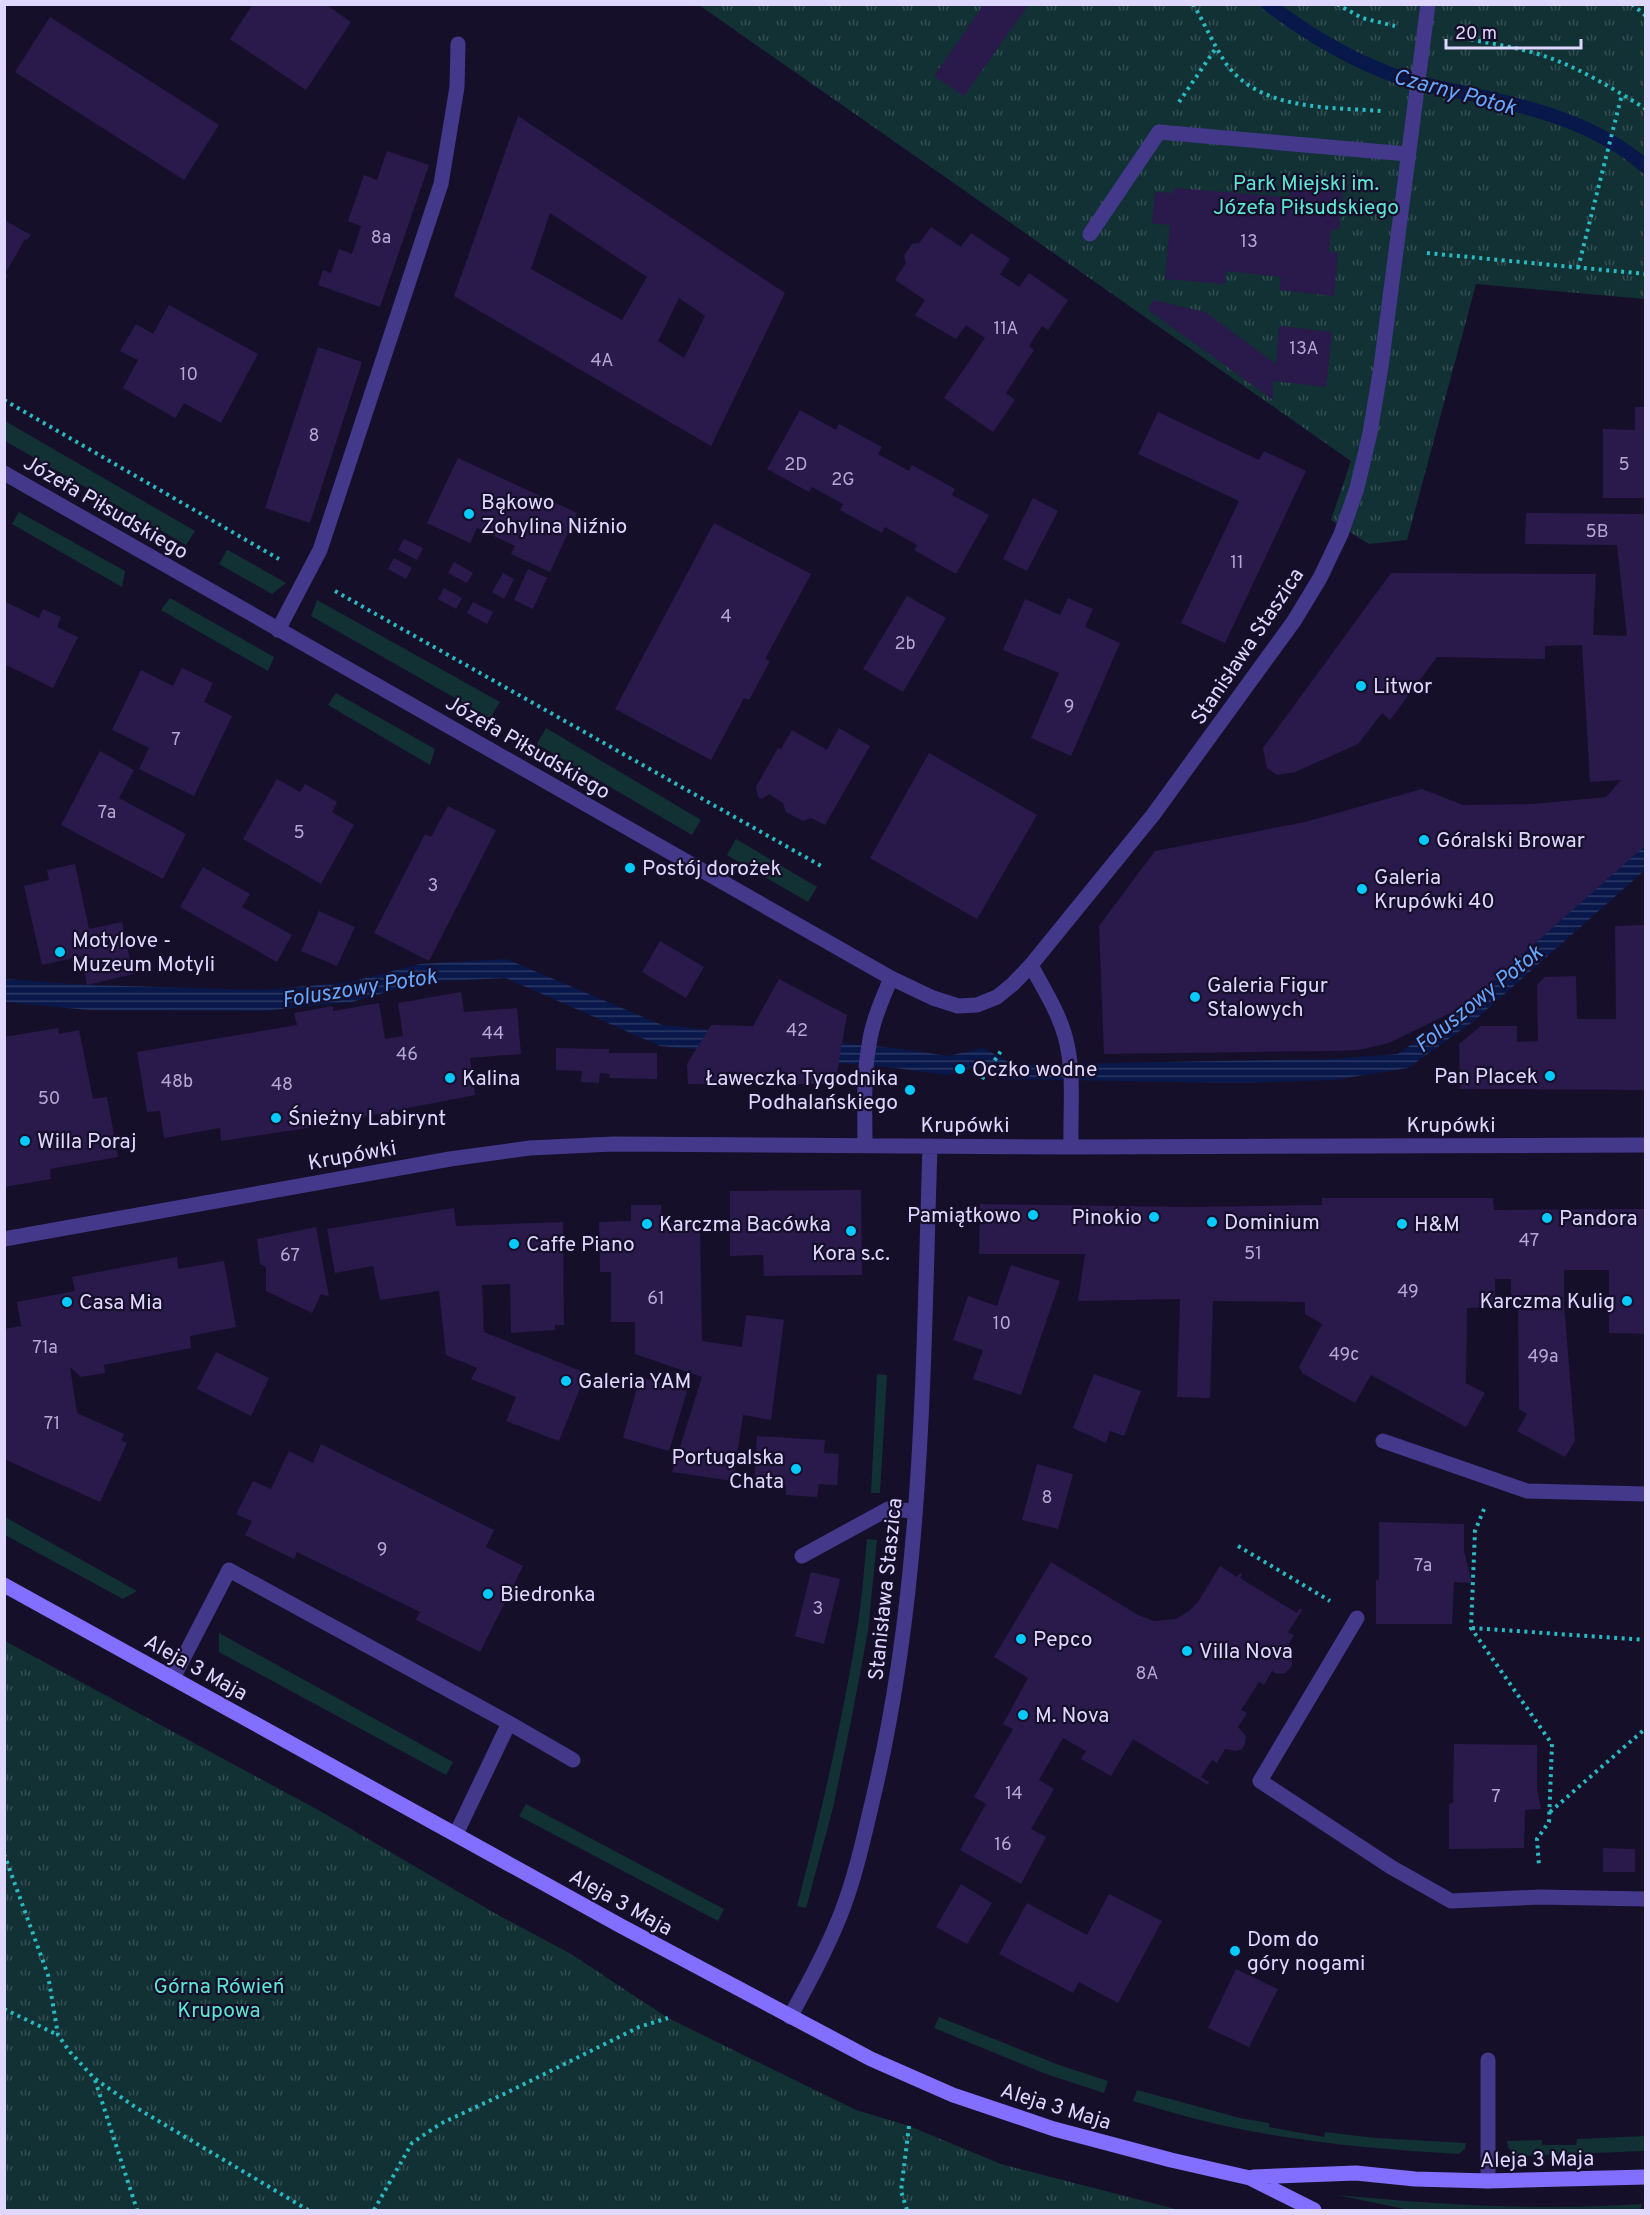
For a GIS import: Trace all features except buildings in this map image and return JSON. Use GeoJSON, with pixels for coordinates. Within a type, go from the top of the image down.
{"type":"FeatureCollection","features":[{"type":"Feature","properties":{"kind":"street","name":"Stanisława Staszica"},"geometry":{"type":"LineString","coordinates":[[1031,965],[1153,815],[1294,621],[1320,578],[1341,534],[1357,488],[1370,433],[1381,367],[1428,4]]}},
{"type":"Feature","properties":{"kind":"street"},"geometry":{"type":"LineString","coordinates":[[278,630],[320,550],[441,184],[457,87],[458,44]]}},
{"type":"Feature","properties":{"kind":"street"},"geometry":{"type":"LineString","coordinates":[[1090,234],[1159,132],[1407,154]]}},
{"type":"Feature","properties":{"kind":"street","name":"Józefa Piłsudskiego"},"geometry":{"type":"LineString","coordinates":[[4,473],[891,978],[941,1001],[958,1006],[977,1005],[997,997],[1031,965]]}},
{"type":"Feature","properties":{"kind":"street"},"geometry":{"type":"LineString","coordinates":[[1031,965],[1058,1017],[1070,1059],[1071,1147]]}},
{"type":"Feature","properties":{"kind":"street"},"geometry":{"type":"LineString","coordinates":[[865,1145],[868,1045],[875,1018],[891,978]]}},
{"type":"Feature","properties":{"kind":"street","name":"Krupówki"},"geometry":{"type":"LineString","coordinates":[[4,1239],[450,1159],[530,1148],[613,1144],[1071,1147],[1646,1145]]}},
{"type":"Feature","properties":{"kind":"street","name":"Stanisława Staszica"},"geometry":{"type":"LineString","coordinates":[[790,2017],[813,1977],[841,1913],[869,1813],[897,1680],[915,1511],[923,1370],[930,1146]]}},
{"type":"Feature","properties":{"kind":"street"},"geometry":{"type":"LineString","coordinates":[[1383,1441],[1527,1491],[1646,1494]]}},
{"type":"Feature","properties":{"kind":"street"},"geometry":{"type":"LineString","coordinates":[[802,1556],[888,1509],[915,1511]]}},
{"type":"Feature","properties":{"kind":"street"},"geometry":{"type":"LineString","coordinates":[[173,1678],[229,1570],[573,1760]]}},
{"type":"Feature","properties":{"kind":"street","name":"Aleja 3 Maja"},"geometry":{"type":"LineString","coordinates":[[4,1585],[790,2017],[871,2059],[963,2099],[1054,2129],[1250,2178],[1314,2211]]}},
{"type":"Feature","properties":{"kind":"street"},"geometry":{"type":"LineString","coordinates":[[1357,1618],[1260,1781],[1391,1867],[1451,1901],[1540,1897],[1646,1899]]}},
{"type":"Feature","properties":{"kind":"street"},"geometry":{"type":"LineString","coordinates":[[456,1834],[509,1723]]}},
{"type":"Feature","properties":{"kind":"street"},"geometry":{"type":"LineString","coordinates":[[1488,2060],[1488,2181]]}},
{"type":"Feature","properties":{"kind":"street","name":"Aleja 3 Maja"},"geometry":{"type":"LineString","coordinates":[[1250,2178],[1356,2173],[1415,2179],[1488,2181],[1646,2177]]}},
{"type":"Feature","properties":{"kind":"path"},"geometry":{"type":"LineString","coordinates":[[1193,4],[1216,48],[1229,67],[1247,85],[1271,96],[1300,104],[1414,108]]}},
{"type":"Feature","properties":{"kind":"path"},"geometry":{"type":"LineString","coordinates":[[1337,4],[1362,18],[1539,54],[1568,66],[1646,109]]}},
{"type":"Feature","properties":{"kind":"path"},"geometry":{"type":"LineString","coordinates":[[1632,4],[1646,16]]}},
{"type":"Feature","properties":{"kind":"path"},"geometry":{"type":"LineString","coordinates":[[1159,132],[1216,48]]}},
{"type":"Feature","properties":{"kind":"path"},"geometry":{"type":"LineString","coordinates":[[1578,267],[1622,94]]}},
{"type":"Feature","properties":{"kind":"path"},"geometry":{"type":"LineString","coordinates":[[1396,250],[1646,274]]}},
{"type":"Feature","properties":{"kind":"path"},"geometry":{"type":"LineString","coordinates":[[4,400],[307,576],[824,867]]}},
{"type":"Feature","properties":{"kind":"path"},"geometry":{"type":"LineString","coordinates":[[982,1078],[1001,1051]]}},
{"type":"Feature","properties":{"kind":"path"},"geometry":{"type":"LineString","coordinates":[[1496,1481],[1475,1531],[1471,1628],[1552,1744],[1549,1822],[1537,1839],[1540,1897]]}},
{"type":"Feature","properties":{"kind":"path"},"geometry":{"type":"LineString","coordinates":[[1238,1546],[1357,1618]]}},
{"type":"Feature","properties":{"kind":"path"},"geometry":{"type":"LineString","coordinates":[[1471,1628],[1646,1640]]}},
{"type":"Feature","properties":{"kind":"path"},"geometry":{"type":"LineString","coordinates":[[1550,1812],[1646,1728]]}},
{"type":"Feature","properties":{"kind":"path"},"geometry":{"type":"LineString","coordinates":[[4,1854],[48,1975],[58,2035],[70,2052],[94,2078],[135,2108],[308,2211]]}},
{"type":"Feature","properties":{"kind":"path"},"geometry":{"type":"LineString","coordinates":[[4,2010],[58,2035]]}},
{"type":"Feature","properties":{"kind":"path"},"geometry":{"type":"LineString","coordinates":[[374,2211],[412,2143],[440,2124],[639,2027],[668,2018]]}},
{"type":"Feature","properties":{"kind":"path"},"geometry":{"type":"LineString","coordinates":[[94,2078],[137,2211]]}},
{"type":"Feature","properties":{"kind":"path"},"geometry":{"type":"LineString","coordinates":[[907,2211],[901,2191],[909,2126]]}},
{"type":"Feature","properties":{"kind":"green space","name":"Park Miejski im. Józefa Piłsudskiego"},"geometry":{"type":"Polygon","coordinates":[[[699,5],[1645,5],[1645,299],[1476,284],[1407,540],[1369,544],[1331,520],[1351,461],[699,5]]]}},
{"type":"Feature","properties":{"kind":"green space"},"geometry":{"type":"Polygon","coordinates":[[[5,421],[195,531],[186,545],[5,441],[5,421]]]}},
{"type":"Feature","properties":{"kind":"green space"},"geometry":{"type":"Polygon","coordinates":[[[19,512],[125,571],[122,587],[12,524],[19,512]]]}},
{"type":"Feature","properties":{"kind":"green space"},"geometry":{"type":"Polygon","coordinates":[[[227,550],[286,583],[272,594],[219,564],[227,550]]]}},
{"type":"Feature","properties":{"kind":"green space"},"geometry":{"type":"Polygon","coordinates":[[[170,598],[274,657],[268,671],[161,610],[170,598]]]}},
{"type":"Feature","properties":{"kind":"green space"},"geometry":{"type":"Polygon","coordinates":[[[317,600],[500,702],[490,718],[311,616],[317,600]]]}},
{"type":"Feature","properties":{"kind":"green space"},"geometry":{"type":"Polygon","coordinates":[[[336,693],[435,749],[430,765],[328,705],[336,693]]]}},
{"type":"Feature","properties":{"kind":"green space"},"geometry":{"type":"Polygon","coordinates":[[[546,728],[701,820],[692,835],[537,744],[546,728]]]}},
{"type":"Feature","properties":{"kind":"green space"},"geometry":{"type":"Polygon","coordinates":[[[736,839],[817,887],[808,902],[727,855],[736,839]]]}},
{"type":"Feature","properties":{"kind":"green space"},"geometry":{"type":"Polygon","coordinates":[[[877,1374],[887,1375],[880,1493],[871,1493],[877,1374]]]}},
{"type":"Feature","properties":{"kind":"green space"},"geometry":{"type":"Polygon","coordinates":[[[5,1517],[137,1591],[123,1599],[5,1535],[5,1517]]]}},
{"type":"Feature","properties":{"kind":"green space"},"geometry":{"type":"Polygon","coordinates":[[[867,1539],[877,1540],[868,1631],[833,1808],[806,1908],[797,1906],[823,1803],[845,1700],[859,1619],[867,1539]]]}},
{"type":"Feature","properties":{"kind":"green space"},"geometry":{"type":"Polygon","coordinates":[[[219,1633],[453,1762],[446,1775],[219,1652],[219,1633]]]}},
{"type":"Feature","properties":{"kind":"green space","name":"Górna Rówień Krupowa"},"geometry":{"type":"Polygon","coordinates":[[[5,1641],[320,1811],[498,1915],[571,1954],[668,2018],[856,2110],[909,2126],[1001,2164],[1179,2210],[5,2210],[5,1641]]]}},
{"type":"Feature","properties":{"kind":"green space"},"geometry":{"type":"Polygon","coordinates":[[[526,1804],[724,1909],[718,1921],[519,1816],[526,1804]]]}},
{"type":"Feature","properties":{"kind":"green space"},"geometry":{"type":"Polygon","coordinates":[[[939,2017],[1059,2065],[1108,2081],[1104,2093],[1046,2074],[934,2028],[939,2017]]]}},
{"type":"Feature","properties":{"kind":"green space"},"geometry":{"type":"Polygon","coordinates":[[[1137,2090],[1240,2118],[1269,2123],[1269,2127],[1324,2137],[1325,2132],[1376,2138],[1466,2143],[1465,2149],[1459,2154],[1405,2151],[1272,2135],[1203,2121],[1133,2101],[1137,2090]]]}},
{"type":"Feature","properties":{"kind":"green space"},"geometry":{"type":"Polygon","coordinates":[[[1645,2136],[1645,2151],[1515,2156],[1508,2147],[1507,2141],[1542,2140],[1542,2145],[1576,2145],[1577,2139],[1645,2136]]]}},
{"type":"Feature","properties":{"kind":"green space"},"geometry":{"type":"Polygon","coordinates":[[[1338,2195],[1490,2206],[1566,2207],[1642,2204],[1640,2210],[1409,2210],[1338,2195]]]}},
{"type":"Feature","properties":{"kind":"water","name":"Foluszowy Potok"},"geometry":{"type":"Polygon","coordinates":[[[1645,845],[1645,870],[1475,1020],[1408,1068],[1333,1080],[1239,1083],[1003,1079],[976,1066],[947,1075],[660,1046],[506,978],[422,982],[352,1002],[262,1011],[89,1010],[5,1002],[5,979],[87,985],[264,990],[350,982],[420,964],[506,959],[662,1025],[893,1048],[948,1056],[983,1048],[1014,1065],[1329,1059],[1398,1054],[1463,1007],[1645,845]]]}},
{"type":"Feature","properties":{"kind":"waterway","name":"Czarny Potok"},"geometry":{"type":"LineString","coordinates":[[1268,4],[1316,37],[1368,65],[1428,86],[1493,99],[1563,119],[1607,139],[1646,167]]}},
{"type":"Feature","properties":{"kind":"place","name":"Bąkowo Zohylina Niźnio"},"geometry":{"type":"Point","coordinates":[469,514]}},
{"type":"Feature","properties":{"kind":"place","name":"Litwor"},"geometry":{"type":"Point","coordinates":[1361,686]}},
{"type":"Feature","properties":{"kind":"place","name":"Góralski Browar"},"geometry":{"type":"Point","coordinates":[1424,840]}},
{"type":"Feature","properties":{"kind":"place","name":"Postój dorożek"},"geometry":{"type":"Point","coordinates":[630,868]}},
{"type":"Feature","properties":{"kind":"place","name":"Galeria Krupówki 40"},"geometry":{"type":"Point","coordinates":[1362,889]}},
{"type":"Feature","properties":{"kind":"place","name":"Motylove - Muzeum Motyli"},"geometry":{"type":"Point","coordinates":[60,952]}},
{"type":"Feature","properties":{"kind":"place","name":"Galeria Figur Stalowych"},"geometry":{"type":"Point","coordinates":[1195,997]}},
{"type":"Feature","properties":{"kind":"place","name":"Oczko wodne"},"geometry":{"type":"Point","coordinates":[960,1069]}},
{"type":"Feature","properties":{"kind":"place","name":"Pan Placek"},"geometry":{"type":"Point","coordinates":[1550,1076]}},
{"type":"Feature","properties":{"kind":"place","name":"Kalina"},"geometry":{"type":"Point","coordinates":[450,1078]}},
{"type":"Feature","properties":{"kind":"place","name":"Ławeczka Tygodnika Podhalańskiego"},"geometry":{"type":"Point","coordinates":[910,1090]}},
{"type":"Feature","properties":{"kind":"place","name":"Śnieżny Labirynt"},"geometry":{"type":"Point","coordinates":[276,1118]}},
{"type":"Feature","properties":{"kind":"place","name":"Willa Poraj"},"geometry":{"type":"Point","coordinates":[25,1141]}},
{"type":"Feature","properties":{"kind":"place","name":"Pamiątkowo"},"geometry":{"type":"Point","coordinates":[1033,1215]}},
{"type":"Feature","properties":{"kind":"place","name":"Pinokio"},"geometry":{"type":"Point","coordinates":[1154,1217]}},
{"type":"Feature","properties":{"kind":"place","name":"Pandora"},"geometry":{"type":"Point","coordinates":[1547,1218]}},
{"type":"Feature","properties":{"kind":"place","name":"Dominium"},"geometry":{"type":"Point","coordinates":[1212,1222]}},
{"type":"Feature","properties":{"kind":"place","name":"Karczma Bacówka"},"geometry":{"type":"Point","coordinates":[647,1224]}},
{"type":"Feature","properties":{"kind":"place","name":"H&M"},"geometry":{"type":"Point","coordinates":[1402,1224]}},
{"type":"Feature","properties":{"kind":"place","name":"Kora s.c."},"geometry":{"type":"Point","coordinates":[851,1231]}},
{"type":"Feature","properties":{"kind":"place","name":"Caffe Piano"},"geometry":{"type":"Point","coordinates":[514,1244]}},
{"type":"Feature","properties":{"kind":"place","name":"Karczma Kulig"},"geometry":{"type":"Point","coordinates":[1627,1301]}},
{"type":"Feature","properties":{"kind":"place","name":"Casa Mia"},"geometry":{"type":"Point","coordinates":[67,1302]}},
{"type":"Feature","properties":{"kind":"place","name":"Galeria YAM"},"geometry":{"type":"Point","coordinates":[566,1381]}},
{"type":"Feature","properties":{"kind":"place","name":"Portugalska Chata"},"geometry":{"type":"Point","coordinates":[796,1469]}},
{"type":"Feature","properties":{"kind":"place","name":"Biedronka"},"geometry":{"type":"Point","coordinates":[488,1594]}},
{"type":"Feature","properties":{"kind":"place","name":"Pepco"},"geometry":{"type":"Point","coordinates":[1021,1639]}},
{"type":"Feature","properties":{"kind":"place","name":"Villa Nova"},"geometry":{"type":"Point","coordinates":[1187,1651]}},
{"type":"Feature","properties":{"kind":"place","name":"M. Nova"},"geometry":{"type":"Point","coordinates":[1023,1715]}},
{"type":"Feature","properties":{"kind":"place","name":"Dom do góry nogami"},"geometry":{"type":"Point","coordinates":[1235,1951]}}]}
